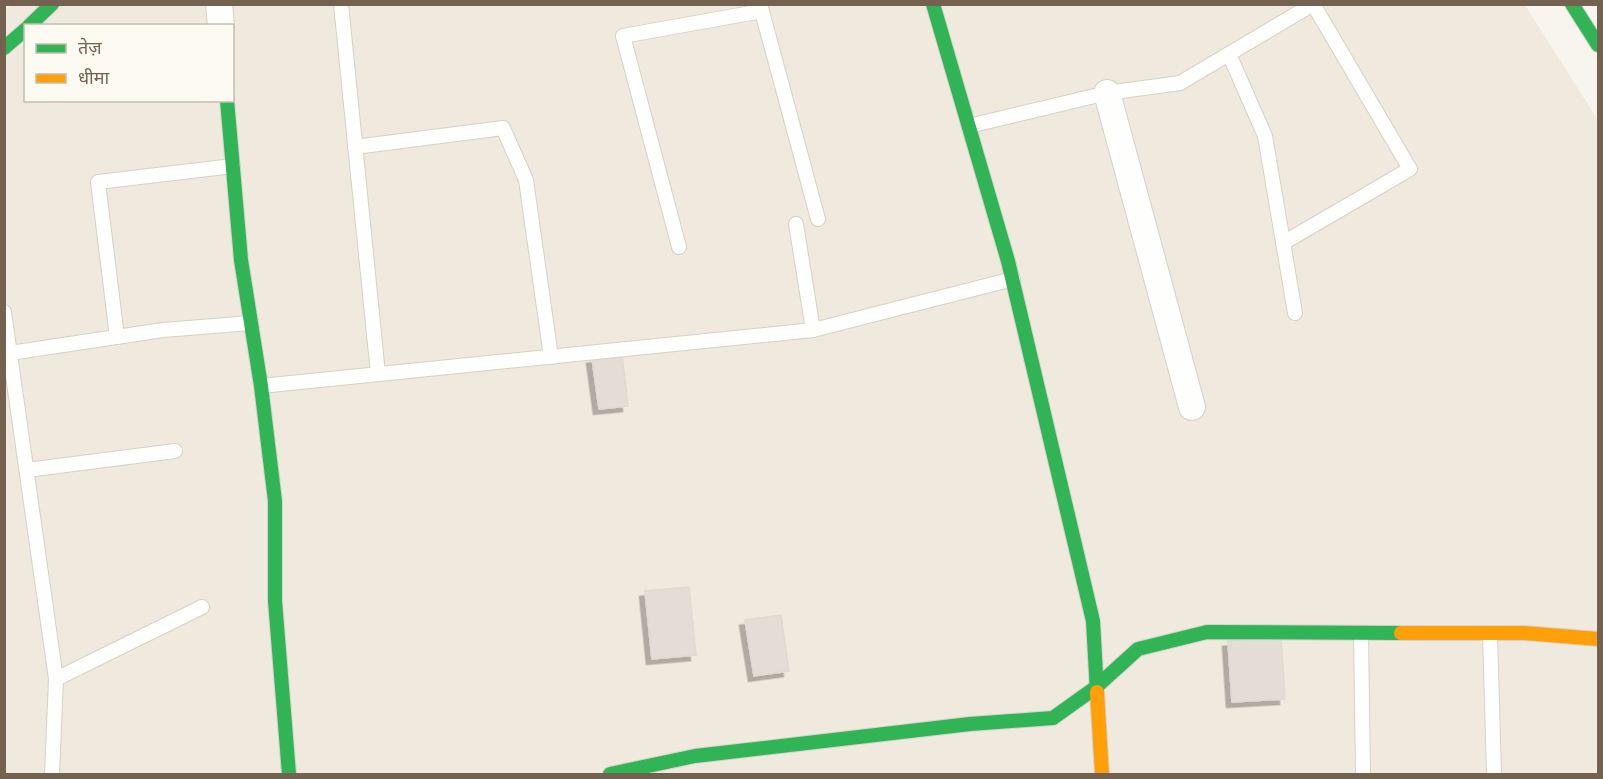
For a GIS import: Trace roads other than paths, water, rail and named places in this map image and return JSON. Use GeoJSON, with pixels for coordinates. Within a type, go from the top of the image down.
{"type":"FeatureCollection","features":[{"type":"Feature","properties":{"kind":"street"},"geometry":{"type":"LineString","coordinates":[[31,24],[52,4]]}},
{"type":"Feature","properties":{"kind":"street"},"geometry":{"type":"LineString","coordinates":[[219,4],[221,24]]}},
{"type":"Feature","properties":{"kind":"street"},"geometry":{"type":"LineString","coordinates":[[933,4],[1013,279],[1093,621],[1095,688],[1102,774]]}},
{"type":"Feature","properties":{"kind":"street"},"geometry":{"type":"LineString","coordinates":[[1572,4],[1599,45]]}},
{"type":"Feature","properties":{"kind":"street"},"geometry":{"type":"LineString","coordinates":[[4,48],[24,31]]}},
{"type":"Feature","properties":{"kind":"street"},"geometry":{"type":"LineString","coordinates":[[1107,93],[1192,407]]}},
{"type":"Feature","properties":{"kind":"street"},"geometry":{"type":"LineString","coordinates":[[227,102],[241,260],[261,386],[275,501],[275,601],[289,774]]}},
{"type":"Feature","properties":{"kind":"street"},"geometry":{"type":"LineString","coordinates":[[610,774],[696,765],[970,724],[1053,718],[1095,688],[1138,649],[1208,632],[1490,633],[1599,639]]}},
{"type":"Feature","properties":{"kind":"lane"},"geometry":{"type":"LineString","coordinates":[[341,4],[378,374]]}},
{"type":"Feature","properties":{"kind":"lane"},"geometry":{"type":"LineString","coordinates":[[968,127],[1107,93],[1180,83],[1313,4],[1410,169],[1283,243]]}},
{"type":"Feature","properties":{"kind":"lane"},"geometry":{"type":"LineString","coordinates":[[679,247],[623,36],[761,8],[818,219]]}},
{"type":"Feature","properties":{"kind":"lane"},"geometry":{"type":"LineString","coordinates":[[1229,54],[1265,136],[1295,313]]}},
{"type":"Feature","properties":{"kind":"lane"},"geometry":{"type":"LineString","coordinates":[[355,147],[503,128],[526,180],[551,357]]}},
{"type":"Feature","properties":{"kind":"lane"},"geometry":{"type":"LineString","coordinates":[[117,337],[98,182],[233,166]]}},
{"type":"Feature","properties":{"kind":"lane"},"geometry":{"type":"LineString","coordinates":[[795,224],[813,330]]}},
{"type":"Feature","properties":{"kind":"lane"},"geometry":{"type":"LineString","coordinates":[[261,386],[813,330],[1013,279]]}},
{"type":"Feature","properties":{"kind":"lane"},"geometry":{"type":"LineString","coordinates":[[4,312],[56,680],[52,774]]}},
{"type":"Feature","properties":{"kind":"lane"},"geometry":{"type":"LineString","coordinates":[[10,353],[117,337],[250,323]]}},
{"type":"Feature","properties":{"kind":"lane"},"geometry":{"type":"LineString","coordinates":[[27,470],[174,451]]}},
{"type":"Feature","properties":{"kind":"lane"},"geometry":{"type":"LineString","coordinates":[[56,680],[202,607]]}},
{"type":"Feature","properties":{"kind":"lane"},"geometry":{"type":"LineString","coordinates":[[1362,633],[1363,774]]}},
{"type":"Feature","properties":{"kind":"lane"},"geometry":{"type":"LineString","coordinates":[[1490,633],[1494,774]]}}]}
